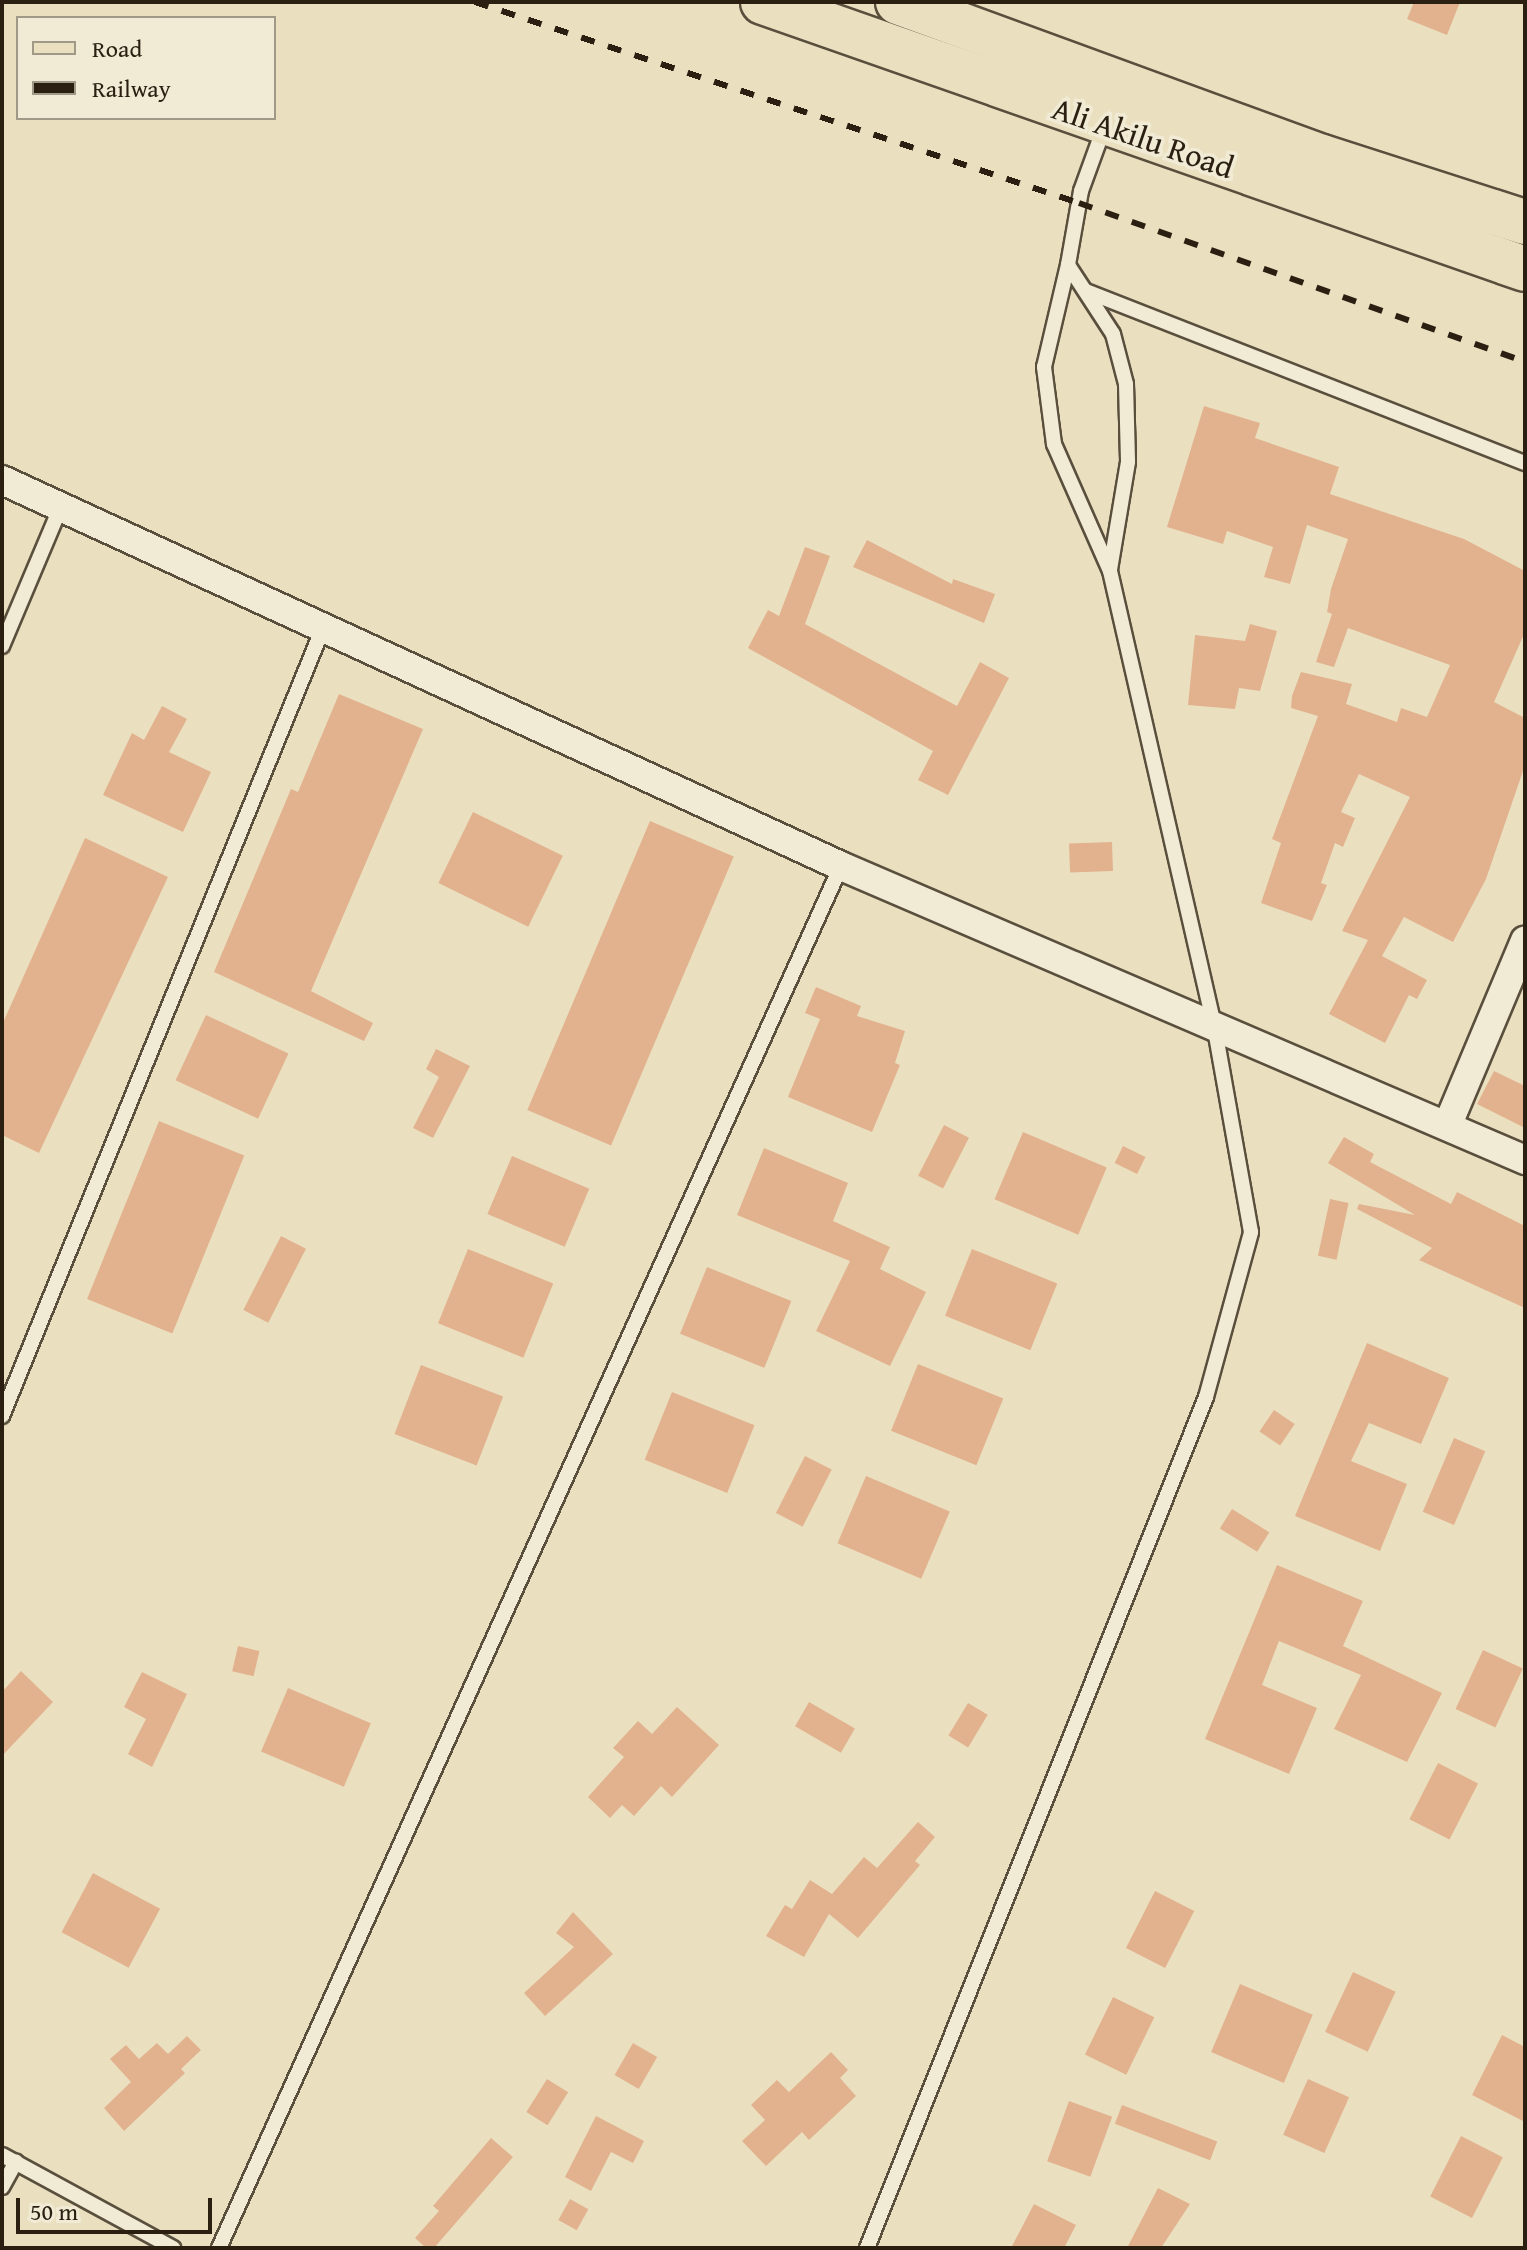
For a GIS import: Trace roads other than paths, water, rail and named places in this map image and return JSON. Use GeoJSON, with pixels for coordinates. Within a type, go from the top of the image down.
{"type":"FeatureCollection","features":[{"type":"Feature","properties":{"kind":"main road","name":"Ali Akilu Road"},"geometry":{"type":"LineString","coordinates":[[763,2],[1105,125],[1525,269]]}},
{"type":"Feature","properties":{"kind":"main road","name":"Ali Akilu Road"},"geometry":{"type":"LineString","coordinates":[[898,2],[1322,157],[1525,222]]}},
{"type":"Feature","properties":{"kind":"main road"},"geometry":{"type":"LineString","coordinates":[[1105,125],[1120,83]]}},
{"type":"Feature","properties":{"kind":"street"},"geometry":{"type":"LineString","coordinates":[[2,480],[323,628],[590,746],[841,866],[1448,1124],[1525,1160]]}},
{"type":"Feature","properties":{"kind":"street"},"geometry":{"type":"LineString","coordinates":[[1448,1124],[1525,941]]}},
{"type":"Feature","properties":{"kind":"lane"},"geometry":{"type":"LineString","coordinates":[[867,2248],[1206,1397],[1251,1232],[1214,1025],[1110,571],[1054,444],[1044,367],[1068,265],[1081,191],[1105,125]]}},
{"type":"Feature","properties":{"kind":"lane"},"geometry":{"type":"LineString","coordinates":[[1068,265],[1113,334],[1126,384],[1128,462],[1110,571]]}},
{"type":"Feature","properties":{"kind":"lane"},"geometry":{"type":"LineString","coordinates":[[1086,291],[1525,463]]}},
{"type":"Feature","properties":{"kind":"lane"},"geometry":{"type":"LineString","coordinates":[[2,646],[61,506]]}},
{"type":"Feature","properties":{"kind":"lane"},"geometry":{"type":"LineString","coordinates":[[2,1416],[323,628]]}},
{"type":"Feature","properties":{"kind":"lane"},"geometry":{"type":"LineString","coordinates":[[219,2248],[841,866]]}},
{"type":"Feature","properties":{"kind":"lane"},"geometry":{"type":"LineString","coordinates":[[2,2155],[173,2248]]}},
{"type":"Feature","properties":{"kind":"lane"},"geometry":{"type":"LineString","coordinates":[[2,2187],[16,2162]]}},
{"type":"Feature","properties":{"kind":"railway"},"geometry":{"type":"LineString","coordinates":[[475,2],[1079,203],[1525,362]]}}]}
